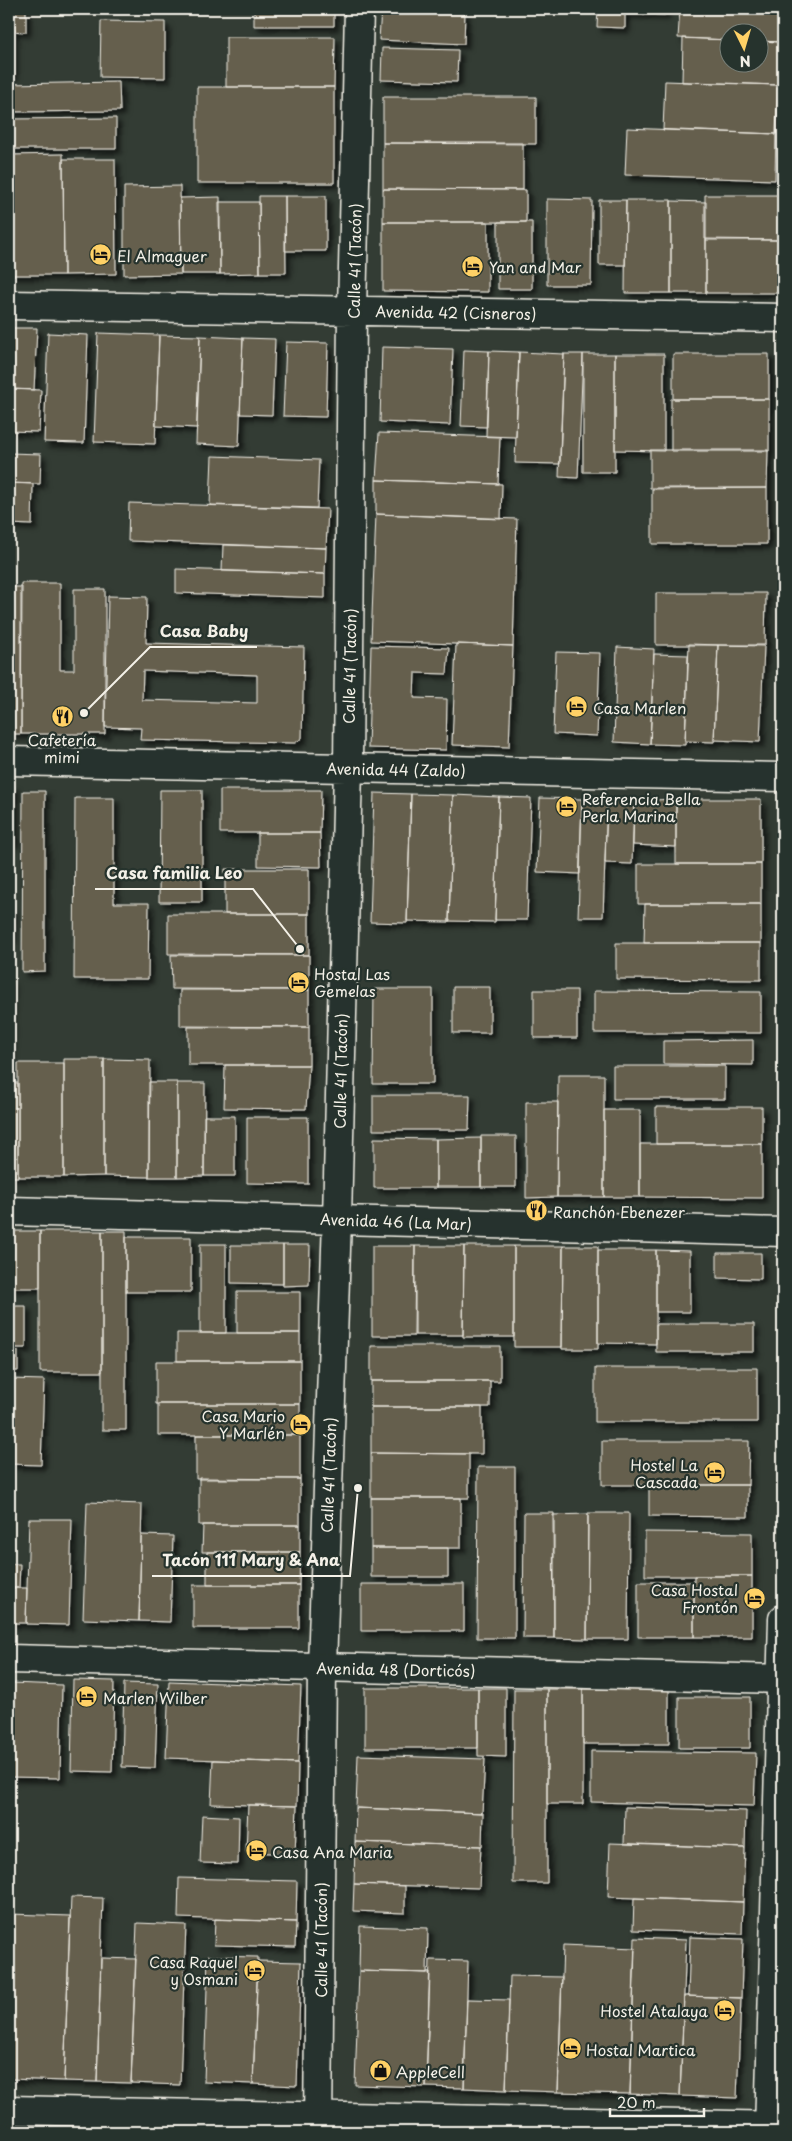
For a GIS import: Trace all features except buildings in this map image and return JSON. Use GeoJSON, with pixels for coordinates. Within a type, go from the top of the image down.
{"type":"FeatureCollection","features":[{"type":"Feature","properties":{"kind":"street","name":"Calle 41 (Tacón)"},"geometry":{"type":"LineString","coordinates":[[319,2124],[322,1667],[337,1219],[348,768],[352,311],[359,9]]}},
{"type":"Feature","properties":{"kind":"street","name":"Avenida 42 (Cisneros)"},"geometry":{"type":"LineString","coordinates":[[9,305],[783,318]]}},
{"type":"Feature","properties":{"kind":"street","name":"Avenida 44 (Zaldo)"},"geometry":{"type":"LineString","coordinates":[[9,762],[783,777]]}},
{"type":"Feature","properties":{"kind":"street","name":"Avenida 46 (La Mar)"},"geometry":{"type":"LineString","coordinates":[[9,1211],[783,1232]]}},
{"type":"Feature","properties":{"kind":"street"},"geometry":{"type":"LineString","coordinates":[[9,2110],[319,2124],[774,2128],[783,1619]]}},
{"type":"Feature","properties":{"kind":"street","name":"Avenida 48 (Dorticós)"},"geometry":{"type":"LineString","coordinates":[[9,1659],[782,1679]]}},
{"type":"Feature","properties":{"kind":"place","name":"El Almaguer"},"geometry":{"type":"Point","coordinates":[101,255]}},
{"type":"Feature","properties":{"kind":"place","name":"Yan and Mar"},"geometry":{"type":"Point","coordinates":[473,266]}},
{"type":"Feature","properties":{"kind":"place","name":"Casa Marlen"},"geometry":{"type":"Point","coordinates":[577,707]}},
{"type":"Feature","properties":{"kind":"place","name":"Casa Baby"},"geometry":{"type":"Point","coordinates":[84,713]}},
{"type":"Feature","properties":{"kind":"place","name":"Cafetería mimi"},"geometry":{"type":"Point","coordinates":[62,716]}},
{"type":"Feature","properties":{"kind":"place","name":"Referencia Bella Perla Marina"},"geometry":{"type":"Point","coordinates":[566,807]}},
{"type":"Feature","properties":{"kind":"place","name":"Casa familia Leo"},"geometry":{"type":"Point","coordinates":[300,949]}},
{"type":"Feature","properties":{"kind":"place","name":"Hostal Las Gemelas"},"geometry":{"type":"Point","coordinates":[298,982]}},
{"type":"Feature","properties":{"kind":"place","name":"Ranchón Ebenezer"},"geometry":{"type":"Point","coordinates":[537,1211]}},
{"type":"Feature","properties":{"kind":"place","name":"Casa Mario Y Marlén"},"geometry":{"type":"Point","coordinates":[301,1424]}},
{"type":"Feature","properties":{"kind":"place","name":"Hostel La Cascada"},"geometry":{"type":"Point","coordinates":[714,1473]}},
{"type":"Feature","properties":{"kind":"place","name":"Tacón 111 Mary & Ana"},"geometry":{"type":"Point","coordinates":[358,1488]}},
{"type":"Feature","properties":{"kind":"place","name":"Casa Hostal Frontón"},"geometry":{"type":"Point","coordinates":[754,1598]}},
{"type":"Feature","properties":{"kind":"place","name":"Marlen Wilber"},"geometry":{"type":"Point","coordinates":[87,1697]}},
{"type":"Feature","properties":{"kind":"place","name":"Casa Ana Maria"},"geometry":{"type":"Point","coordinates":[256,1851]}},
{"type":"Feature","properties":{"kind":"place","name":"Casa Raquel y Osmani"},"geometry":{"type":"Point","coordinates":[254,1970]}},
{"type":"Feature","properties":{"kind":"place","name":"Hostel Atalaya"},"geometry":{"type":"Point","coordinates":[724,2010]}},
{"type":"Feature","properties":{"kind":"place","name":"Hostal Martica"},"geometry":{"type":"Point","coordinates":[570,2049]}},
{"type":"Feature","properties":{"kind":"place","name":"AppleCell"},"geometry":{"type":"Point","coordinates":[380,2071]}}]}
